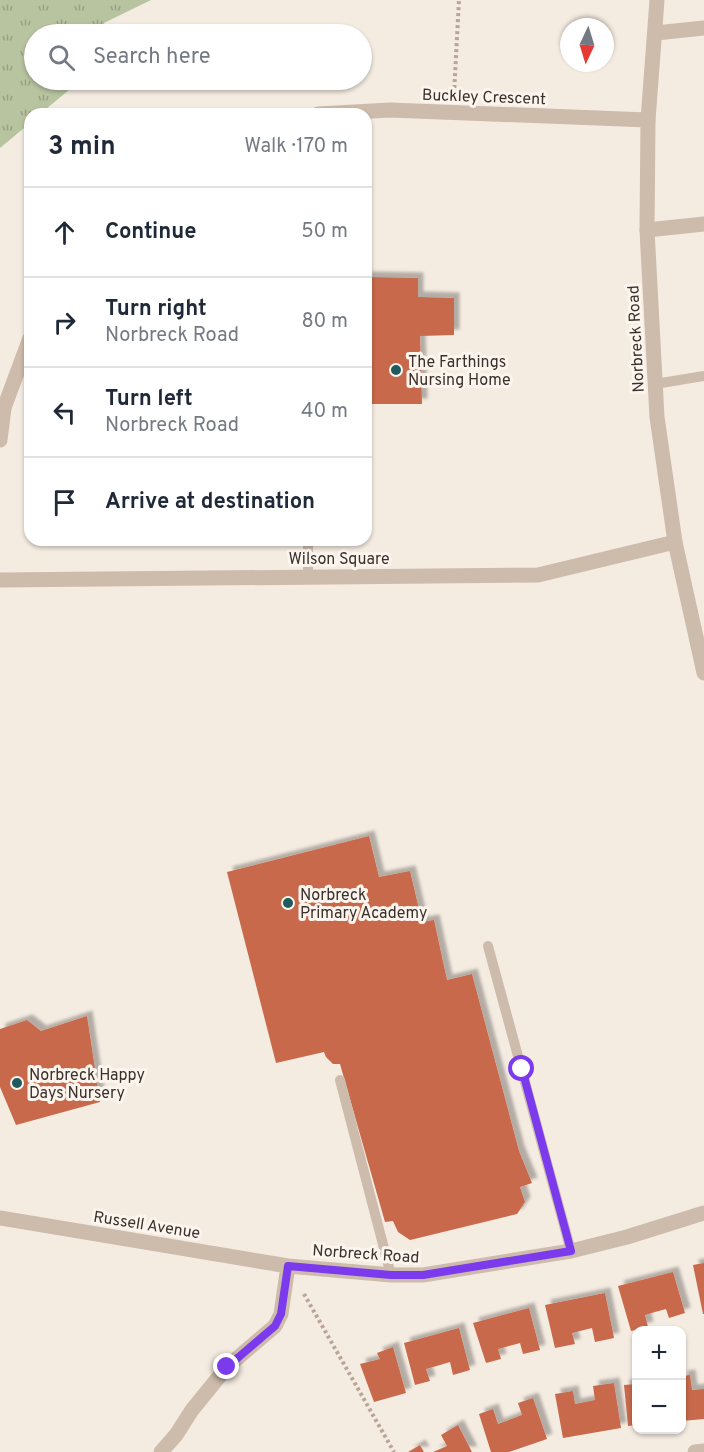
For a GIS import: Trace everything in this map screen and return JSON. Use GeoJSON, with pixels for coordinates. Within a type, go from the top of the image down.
{"type":"FeatureCollection","features":[{"type":"Feature","properties":{"kind":"street","name":"Norbreck Road"},"geometry":{"type":"LineString","coordinates":[[657,0],[648,120],[647,230],[657,417],[675,542],[704,673]]}},
{"type":"Feature","properties":{"kind":"street"},"geometry":{"type":"LineString","coordinates":[[656,33],[704,28]]}},
{"type":"Feature","properties":{"kind":"street","name":"Buckley Crescent"},"geometry":{"type":"LineString","coordinates":[[372,111],[648,120]]}},
{"type":"Feature","properties":{"kind":"street"},"geometry":{"type":"LineString","coordinates":[[647,230],[704,224]]}},
{"type":"Feature","properties":{"kind":"street"},"geometry":{"type":"LineString","coordinates":[[0,440],[4,408],[24,354]]}},
{"type":"Feature","properties":{"kind":"street","name":"Wilson Square"},"geometry":{"type":"LineString","coordinates":[[0,580],[538,575],[675,542]]}},
{"type":"Feature","properties":{"kind":"street","name":"Norbreck Road"},"geometry":{"type":"LineString","coordinates":[[288,1266],[391,1275],[423,1275],[571,1251],[627,1237],[704,1213]]}},
{"type":"Feature","properties":{"kind":"street","name":"Russell Avenue"},"geometry":{"type":"LineString","coordinates":[[0,1218],[288,1266]]}},
{"type":"Feature","properties":{"kind":"street"},"geometry":{"type":"LineString","coordinates":[[161,1452],[227,1367],[275,1326],[281,1314],[288,1266]]}},
{"type":"Feature","properties":{"kind":"street"},"geometry":{"type":"LineString","coordinates":[[695,1452],[704,1451]]}},
{"type":"Feature","properties":{"kind":"lane"},"geometry":{"type":"LineString","coordinates":[[656,384],[704,376]]}},
{"type":"Feature","properties":{"kind":"lane"},"geometry":{"type":"LineString","coordinates":[[308,546],[308,576]]}},
{"type":"Feature","properties":{"kind":"lane"},"geometry":{"type":"LineString","coordinates":[[488,946],[571,1251]]}},
{"type":"Feature","properties":{"kind":"lane"},"geometry":{"type":"LineString","coordinates":[[340,1080],[391,1275]]}},
{"type":"Feature","properties":{"kind":"path"},"geometry":{"type":"LineString","coordinates":[[453,112],[459,0]]}},
{"type":"Feature","properties":{"kind":"path"},"geometry":{"type":"LineString","coordinates":[[288,1266],[394,1452]]}},
{"type":"Feature","properties":{"kind":"green space"},"geometry":{"type":"Polygon","coordinates":[[[0,0],[151,0],[104,24],[24,24],[24,90],[69,90],[47,108],[24,108],[24,128],[0,148],[0,0]]]}},
{"type":"Feature","properties":{"kind":"building","name":"The Farthings Nursing Home"},"geometry":{"type":"Polygon","coordinates":[[[372,277],[418,278],[418,297],[454,298],[454,335],[420,336],[422,404],[372,404],[372,277]]]}},
{"type":"Feature","properties":{"kind":"building"},"geometry":{"type":"Polygon","coordinates":[[[369,836],[379,877],[410,871],[422,922],[434,920],[447,980],[472,974],[519,1151],[532,1183],[520,1187],[525,1202],[517,1214],[410,1240],[398,1232],[393,1221],[385,1222],[340,1064],[333,1064],[324,1052],[276,1063],[227,872],[369,836]]]}},
{"type":"Feature","properties":{"kind":"building"},"geometry":{"type":"Polygon","coordinates":[[[87,1016],[100,1102],[16,1125],[0,1087],[0,1029],[27,1020],[41,1031],[87,1016]]]}},
{"type":"Feature","properties":{"kind":"building"},"geometry":{"type":"Polygon","coordinates":[[[704,1263],[704,1314],[703,1314],[693,1265],[704,1263]]]}},
{"type":"Feature","properties":{"kind":"building"},"geometry":{"type":"Polygon","coordinates":[[[673,1272],[685,1313],[669,1318],[666,1309],[645,1315],[648,1326],[632,1326],[631,1331],[618,1286],[673,1272]]]}},
{"type":"Feature","properties":{"kind":"building"},"geometry":{"type":"Polygon","coordinates":[[[605,1293],[614,1338],[595,1342],[592,1328],[572,1333],[575,1344],[555,1348],[545,1305],[605,1293]]]}},
{"type":"Feature","properties":{"kind":"building"},"geometry":{"type":"Polygon","coordinates":[[[529,1308],[540,1350],[523,1354],[520,1343],[498,1349],[501,1359],[486,1363],[473,1323],[529,1308]]]}},
{"type":"Feature","properties":{"kind":"building"},"geometry":{"type":"Polygon","coordinates":[[[459,1328],[470,1370],[453,1375],[450,1362],[426,1369],[430,1381],[415,1385],[404,1343],[459,1328]]]}},
{"type":"Feature","properties":{"kind":"building"},"geometry":{"type":"Polygon","coordinates":[[[393,1347],[406,1393],[374,1402],[360,1364],[380,1359],[377,1353],[393,1347]]]}},
{"type":"Feature","properties":{"kind":"building"},"geometry":{"type":"Polygon","coordinates":[[[690,1375],[692,1390],[704,1389],[704,1419],[686,1421],[686,1376],[690,1375]]]}},
{"type":"Feature","properties":{"kind":"building"},"geometry":{"type":"Polygon","coordinates":[[[614,1383],[621,1428],[563,1438],[555,1394],[573,1391],[575,1404],[595,1400],[593,1386],[614,1383]]]}},
{"type":"Feature","properties":{"kind":"building"},"geometry":{"type":"Polygon","coordinates":[[[632,1384],[632,1426],[628,1426],[624,1385],[632,1384]]]}},
{"type":"Feature","properties":{"kind":"building"},"geometry":{"type":"Polygon","coordinates":[[[533,1398],[547,1439],[509,1452],[491,1452],[479,1414],[493,1409],[498,1424],[522,1415],[518,1403],[533,1398]]]}},
{"type":"Feature","properties":{"kind":"building"},"geometry":{"type":"Polygon","coordinates":[[[458,1425],[472,1452],[433,1452],[447,1446],[441,1435],[458,1425]]]}},
{"type":"Feature","properties":{"kind":"building"},"geometry":{"type":"Polygon","coordinates":[[[420,1445],[424,1452],[408,1452],[420,1445]]]}},
{"type":"Feature","properties":{"kind":"place","name":"The Farthings Nursing Home"},"geometry":{"type":"Point","coordinates":[396,370]}},
{"type":"Feature","properties":{"kind":"place","name":"Norbreck Primary Academy"},"geometry":{"type":"Point","coordinates":[288,903]}},
{"type":"Feature","properties":{"kind":"place","name":"Norbreck Happy Days Nursery"},"geometry":{"type":"Point","coordinates":[17,1083]}},
{"type":"Feature","properties":{"kind":"route"},"geometry":{"type":"LineString","coordinates":[[227,1367],[275,1326],[281,1314],[288,1266],[391,1275],[423,1275],[571,1251],[522,1069]]}}]}
